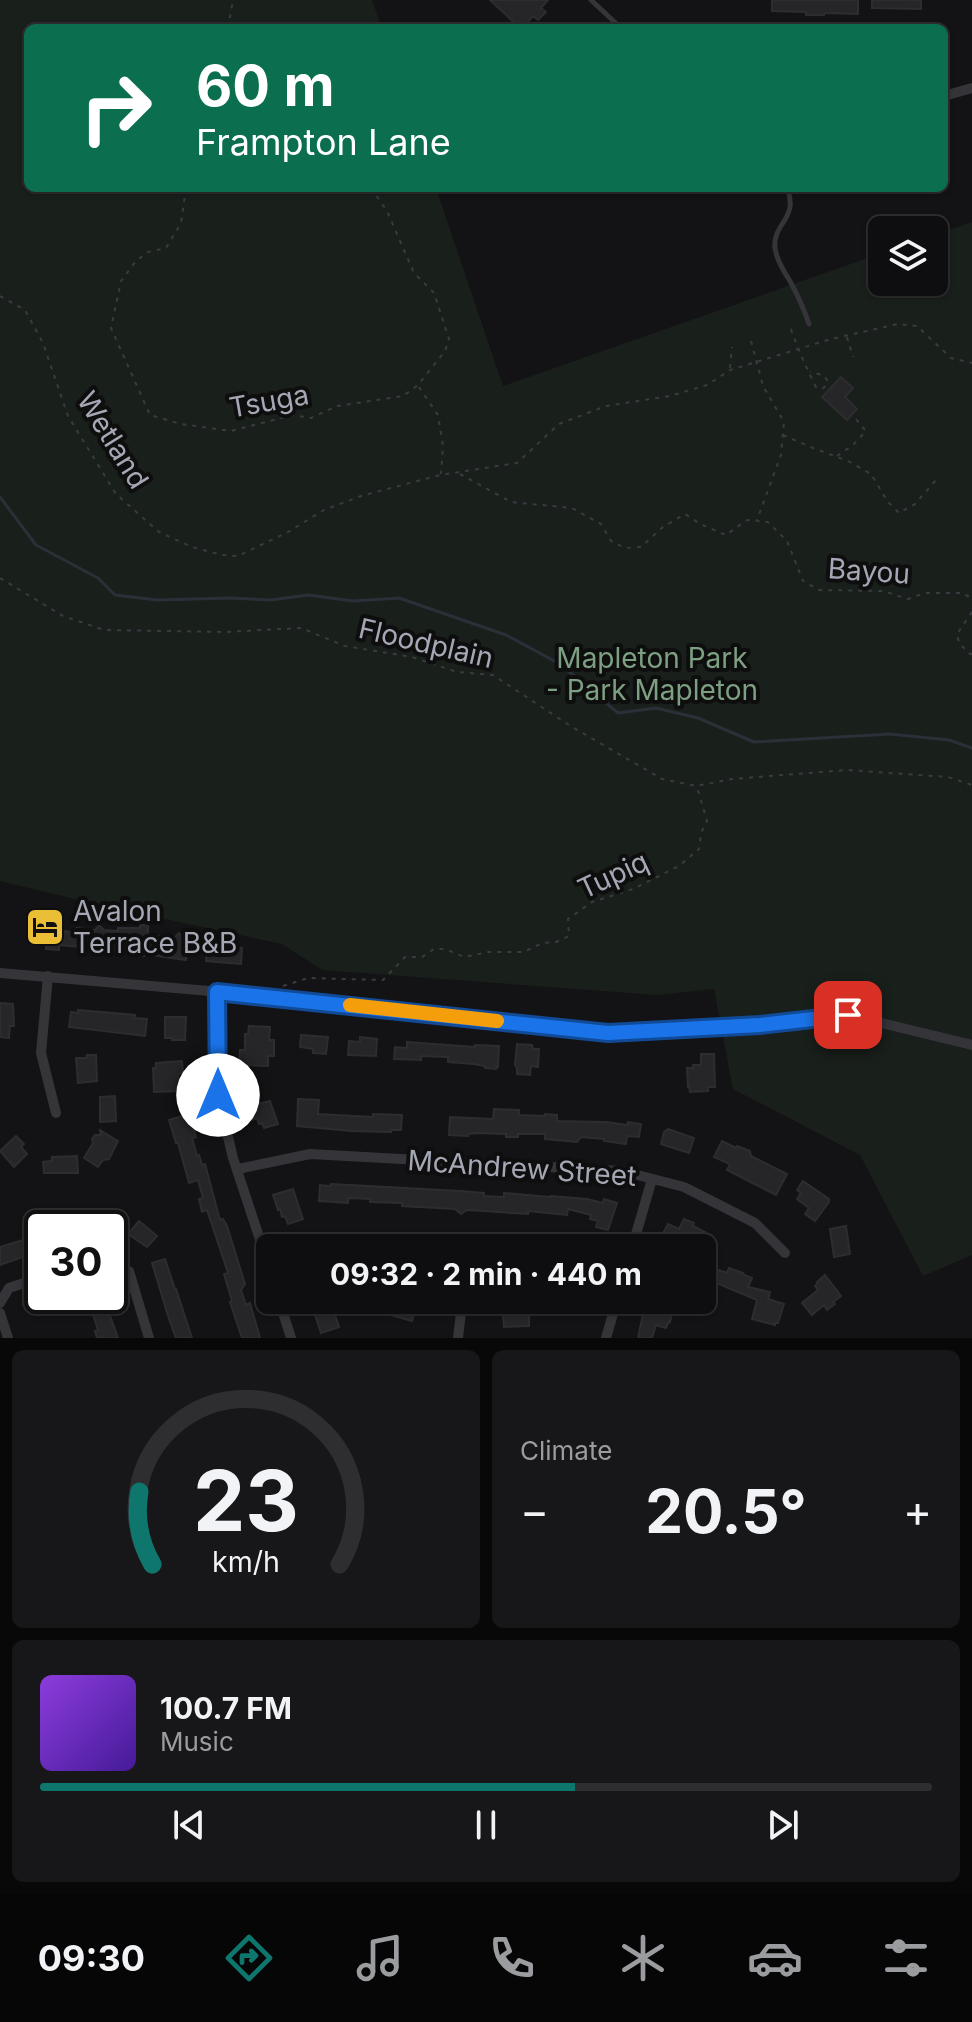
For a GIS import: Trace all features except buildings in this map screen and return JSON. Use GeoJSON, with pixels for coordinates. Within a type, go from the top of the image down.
{"type":"FeatureCollection","features":[{"type":"Feature","properties":{"kind":"street"},"geometry":{"type":"LineString","coordinates":[[948,95],[972,88]]}},
{"type":"Feature","properties":{"kind":"street"},"geometry":{"type":"LineString","coordinates":[[0,973],[279,997],[608,1033],[760,1025],[848,1015],[972,1045]]}},
{"type":"Feature","properties":{"kind":"street"},"geometry":{"type":"LineString","coordinates":[[48,976],[41,1053],[56,1113]]}},
{"type":"Feature","properties":{"kind":"street"},"geometry":{"type":"LineString","coordinates":[[217,992],[218,1095],[233,1158],[259,1234]]}},
{"type":"Feature","properties":{"kind":"street","name":"McAndrew Street"},"geometry":{"type":"LineString","coordinates":[[238,1169],[310,1154],[622,1171],[684,1187],[755,1223],[785,1253]]}},
{"type":"Feature","properties":{"kind":"street"},"geometry":{"type":"LineString","coordinates":[[636,1234],[652,1179]]}},
{"type":"Feature","properties":{"kind":"street"},"geometry":{"type":"LineString","coordinates":[[128,1271],[149,1338]]}},
{"type":"Feature","properties":{"kind":"street"},"geometry":{"type":"LineString","coordinates":[[0,1303],[9,1288],[24,1283]]}},
{"type":"Feature","properties":{"kind":"street"},"geometry":{"type":"LineString","coordinates":[[0,1313],[8,1338]]}},
{"type":"Feature","properties":{"kind":"street"},"geometry":{"type":"LineString","coordinates":[[283,1314],[291,1338]]}},
{"type":"Feature","properties":{"kind":"street"},"geometry":{"type":"LineString","coordinates":[[458,1338],[461,1314]]}},
{"type":"Feature","properties":{"kind":"street"},"geometry":{"type":"LineString","coordinates":[[606,1338],[613,1314]]}},
{"type":"Feature","properties":{"kind":"lane"},"geometry":{"type":"LineString","coordinates":[[591,0],[617,24]]}},
{"type":"Feature","properties":{"kind":"lane"},"geometry":{"type":"LineString","coordinates":[[789,192],[790,211],[775,238],[775,251],[809,324]]}},
{"type":"Feature","properties":{"kind":"path"},"geometry":{"type":"LineString","coordinates":[[229,24],[233,0]]}},
{"type":"Feature","properties":{"kind":"path","name":"Tsuga"},"geometry":{"type":"LineString","coordinates":[[185,192],[181,223],[166,248],[148,252],[136,261],[121,281],[111,328],[150,415],[181,424],[231,431],[293,415],[311,418],[337,406],[403,396],[418,385]]}},
{"type":"Feature","properties":{"kind":"path"},"geometry":{"type":"LineString","coordinates":[[374,192],[387,211],[414,273],[434,293],[449,339],[445,351],[418,385],[438,415],[443,446],[440,475]]}},
{"type":"Feature","properties":{"kind":"path","name":"Wetland"},"geometry":{"type":"LineString","coordinates":[[0,296],[25,310],[43,343],[68,416],[116,494],[159,532],[192,547],[222,555],[238,556],[288,532],[324,510],[361,496],[440,475],[517,463],[559,424],[606,406],[670,396],[707,385],[730,370],[847,335],[898,324],[917,326],[951,358],[972,363]]}},
{"type":"Feature","properties":{"kind":"path"},"geometry":{"type":"LineString","coordinates":[[791,329],[800,357],[818,389],[827,385],[823,375],[810,372]]}},
{"type":"Feature","properties":{"kind":"path"},"geometry":{"type":"LineString","coordinates":[[847,335],[853,357]]}},
{"type":"Feature","properties":{"kind":"path"},"geometry":{"type":"LineString","coordinates":[[459,473],[511,502],[572,508],[601,524],[611,541],[625,548],[641,547],[663,527],[685,514],[726,535],[747,520],[756,521],[781,455],[784,422],[763,386],[751,341]]}},
{"type":"Feature","properties":{"kind":"path"},"geometry":{"type":"LineString","coordinates":[[730,370],[732,347]]}},
{"type":"Feature","properties":{"kind":"path"},"geometry":{"type":"LineString","coordinates":[[836,457],[866,431],[855,418]]}},
{"type":"Feature","properties":{"kind":"path"},"geometry":{"type":"LineString","coordinates":[[783,435],[848,461],[871,474],[888,502],[899,513],[915,504],[936,480]]}},
{"type":"Feature","properties":{"kind":"path","name":"Bayou"},"geometry":{"type":"LineString","coordinates":[[756,521],[768,522],[787,541],[803,581],[819,590],[883,591],[908,599],[925,593],[963,593],[972,599]]}},
{"type":"Feature","properties":{"kind":"path","name":"Floodplain"},"geometry":{"type":"LineString","coordinates":[[0,578],[63,616],[104,630],[225,632],[301,628],[345,646],[412,657],[457,672],[493,675],[572,727],[662,779],[696,786],[732,779],[847,770],[948,777],[972,785]]}},
{"type":"Feature","properties":{"kind":"path"},"geometry":{"type":"LineString","coordinates":[[972,612],[957,634],[959,643],[972,654]]}},
{"type":"Feature","properties":{"kind":"path","name":"Tupiq"},"geometry":{"type":"LineString","coordinates":[[279,997],[280,987],[308,978],[383,980],[405,957],[422,957],[434,949],[445,949],[464,957],[488,952],[524,952],[542,943],[556,942],[569,936],[568,919],[592,902],[633,889],[679,866],[699,849],[701,833],[707,821],[696,786]]}},
{"type":"Feature","properties":{"kind":"green space","name":"Mapleton Park - Park Mapleton"},"geometry":{"type":"Polygon","coordinates":[[[0,0],[372,0],[381,24],[24,24],[24,192],[437,192],[503,386],[868,258],[868,296],[948,296],[948,230],[972,222],[972,1255],[923,1276],[860,1155],[733,1089],[714,989],[657,995],[322,970],[282,944],[0,881],[0,0]]]}},
{"type":"Feature","properties":{"kind":"waterway"},"geometry":{"type":"LineString","coordinates":[[0,497],[36,545],[98,578],[115,595],[157,600],[271,600],[308,595],[353,601],[399,598],[506,635],[560,664],[618,713],[656,708],[698,718],[754,742],[890,734],[949,740],[972,748]]}},
{"type":"Feature","properties":{"kind":"slow traffic"},"geometry":{"type":"LineString","coordinates":[[350,1005],[497,1021]]}},
{"type":"Feature","properties":{"kind":"place","name":"Avalon Terrace B&B"},"geometry":{"type":"Point","coordinates":[45,927]}},
{"type":"Feature","properties":{"kind":"route"},"geometry":{"type":"LineString","coordinates":[[218,1095],[217,992],[608,1033],[760,1025],[848,1015]]}}]}
